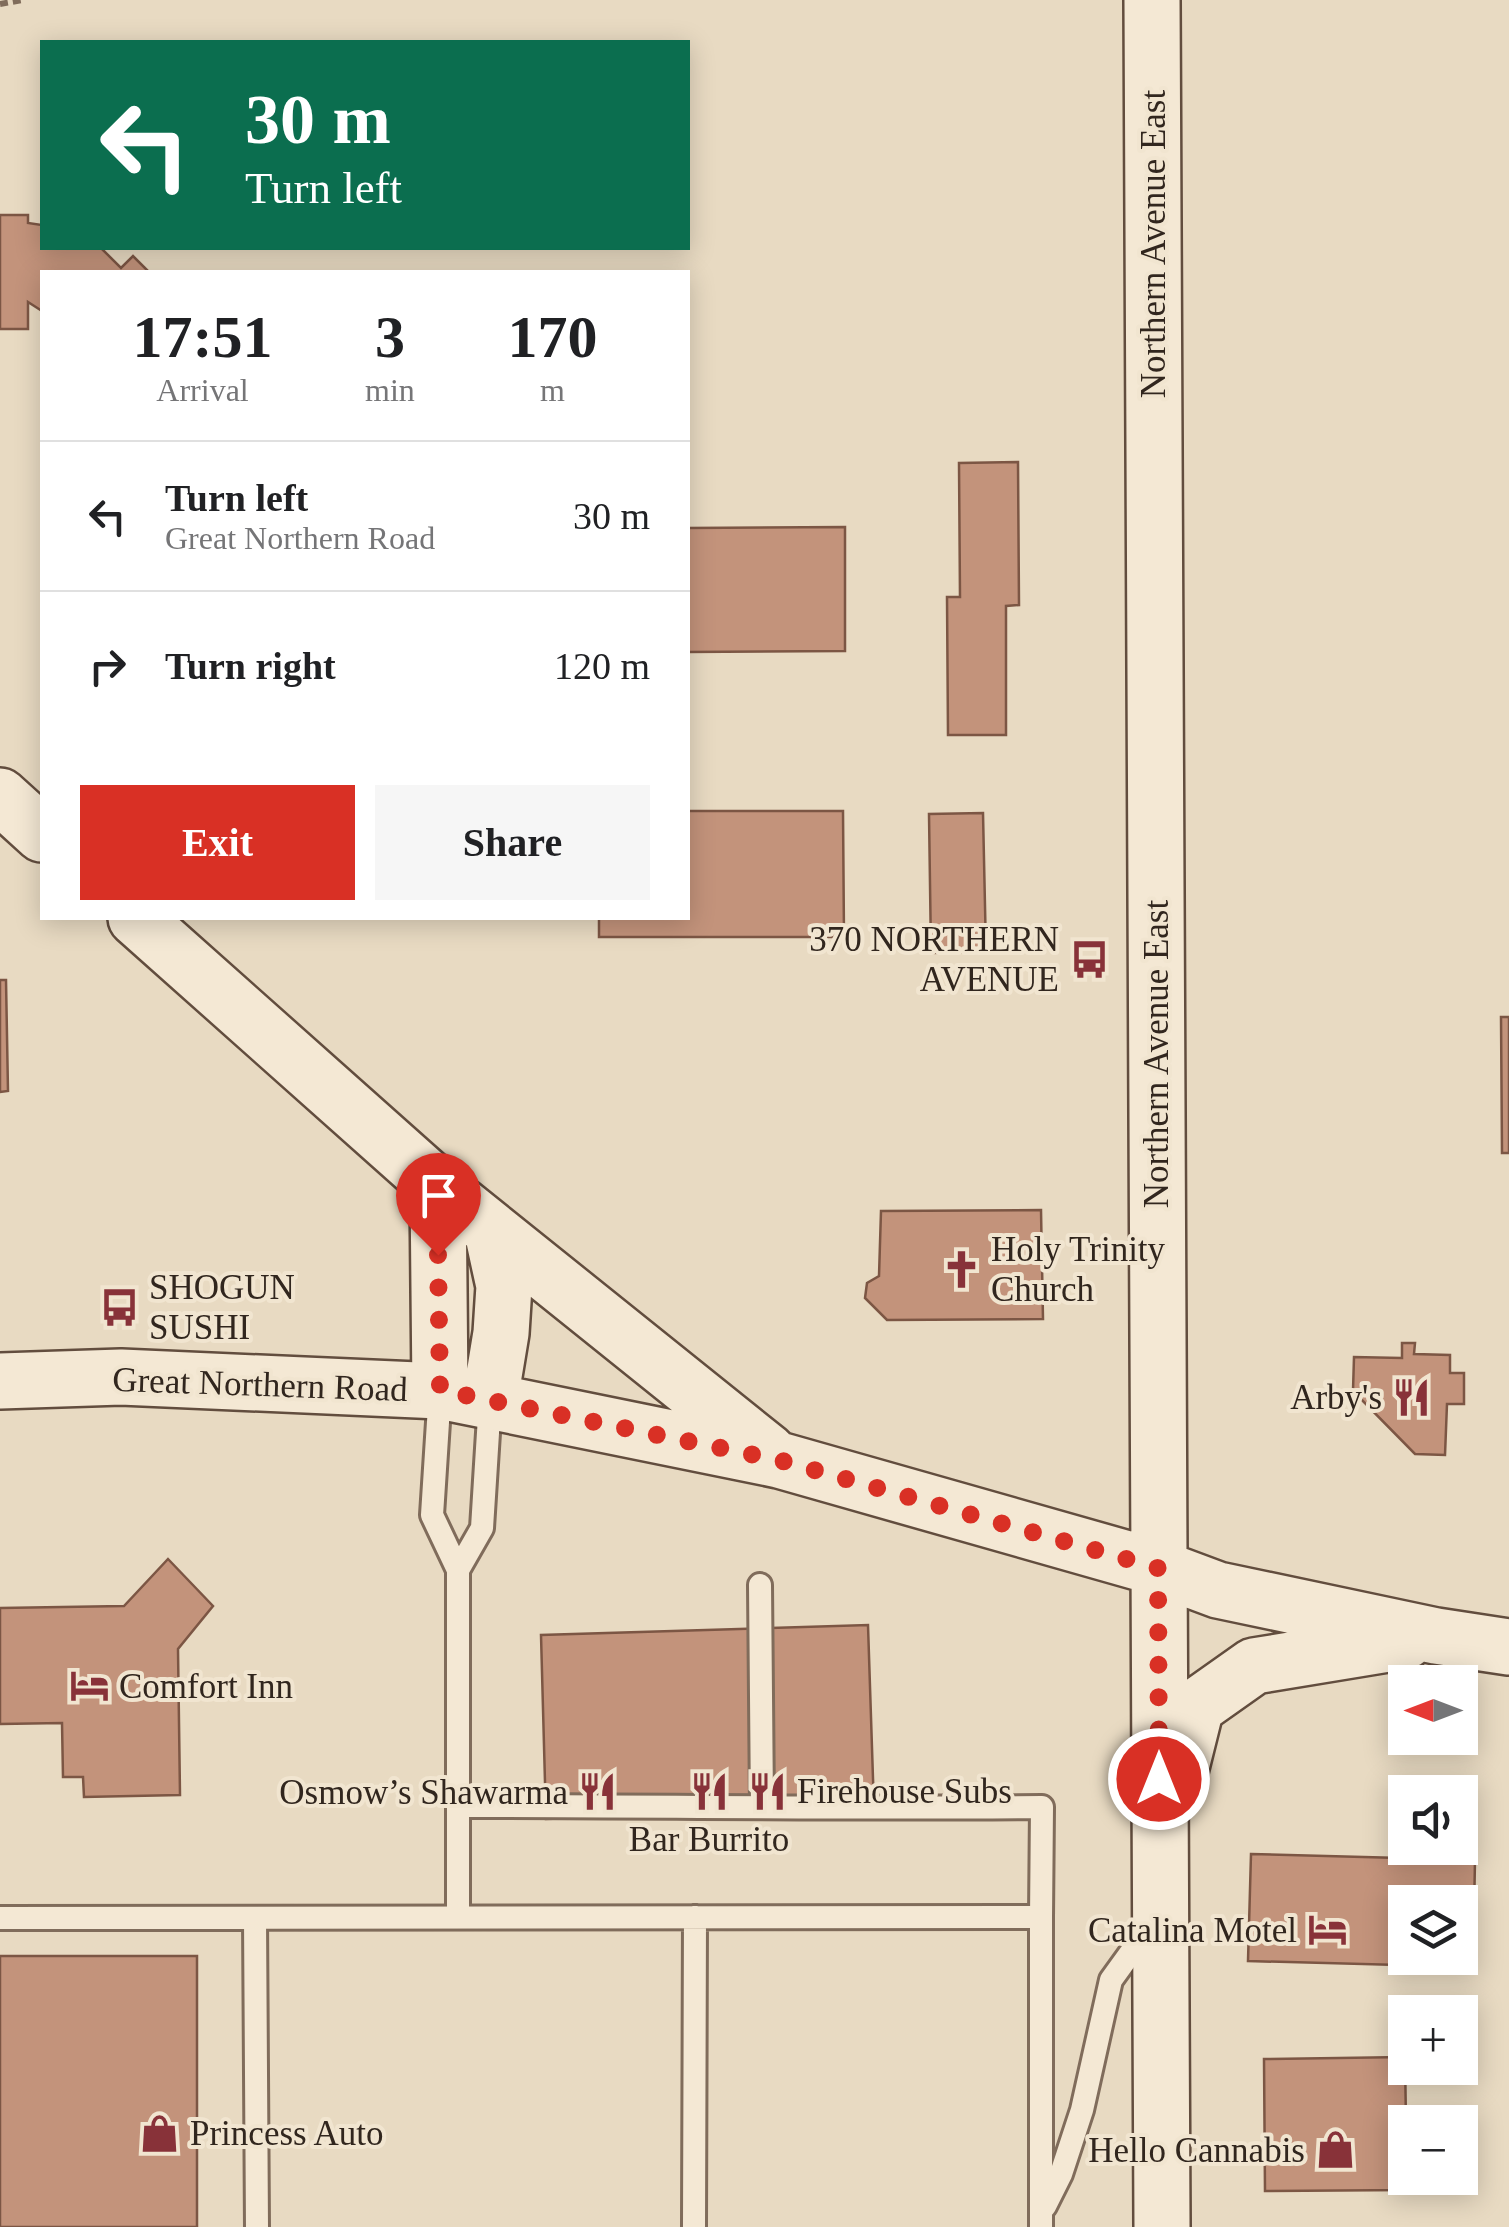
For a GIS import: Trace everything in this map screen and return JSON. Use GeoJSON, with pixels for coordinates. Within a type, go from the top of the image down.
{"type":"FeatureCollection","features":[{"type":"Feature","properties":{"kind":"main road","name":"Northern Avenue East"},"geometry":{"type":"LineString","coordinates":[[1152,0],[1162,2227]]}},
{"type":"Feature","properties":{"kind":"main road"},"geometry":{"type":"LineString","coordinates":[[0,796],[40,832]]}},
{"type":"Feature","properties":{"kind":"main road"},"geometry":{"type":"LineString","coordinates":[[138,920],[438,1187],[779,1460]]}},
{"type":"Feature","properties":{"kind":"main road"},"geometry":{"type":"LineString","coordinates":[[438,1187],[466,1395]]}},
{"type":"Feature","properties":{"kind":"main road"},"geometry":{"type":"LineString","coordinates":[[466,1395],[501,1333],[504,1286],[492,1232]]}},
{"type":"Feature","properties":{"kind":"main road","name":"Great Northern Road"},"geometry":{"type":"LineString","coordinates":[[0,1381],[121,1377],[466,1395],[779,1460],[1158,1568],[1218,1590],[1436,1636],[1509,1647]]}},
{"type":"Feature","properties":{"kind":"main road"},"geometry":{"type":"LineString","coordinates":[[1159,1849],[1196,1708],[1254,1666],[1436,1636]]}},
{"type":"Feature","properties":{"kind":"lane"},"geometry":{"type":"LineString","coordinates":[[458,1916],[458,1570],[432,1515],[466,1395]]}},
{"type":"Feature","properties":{"kind":"lane"},"geometry":{"type":"LineString","coordinates":[[458,1570],[482,1528],[466,1395]]}},
{"type":"Feature","properties":{"kind":"lane"},"geometry":{"type":"LineString","coordinates":[[760,1585],[762,1806]]}},
{"type":"Feature","properties":{"kind":"lane"},"geometry":{"type":"LineString","coordinates":[[458,1806],[1042,1807],[1041,2220]]}},
{"type":"Feature","properties":{"kind":"lane"},"geometry":{"type":"LineString","coordinates":[[1041,2220],[1082,2110],[1111,1980],[1160,1912]]}},
{"type":"Feature","properties":{"kind":"lane"},"geometry":{"type":"LineString","coordinates":[[0,1918],[1041,1918]]}},
{"type":"Feature","properties":{"kind":"lane"},"geometry":{"type":"LineString","coordinates":[[255,1918],[257,2227]]}},
{"type":"Feature","properties":{"kind":"lane"},"geometry":{"type":"LineString","coordinates":[[694,1918],[694,2227]]}},
{"type":"Feature","properties":{"kind":"path"},"geometry":{"type":"LineString","coordinates":[[0,4],[22,0]]}},
{"type":"Feature","properties":{"kind":"building"},"geometry":{"type":"Polygon","coordinates":[[[0,215],[28,215],[28,223],[40,225],[40,250],[103,250],[121,268],[133,256],[147,270],[40,270],[40,310],[28,302],[28,329],[0,329],[0,215]]]}},
{"type":"Feature","properties":{"kind":"building"},"geometry":{"type":"Polygon","coordinates":[[[1018,462],[1019,605],[1006,606],[1006,735],[948,735],[947,597],[960,597],[959,463],[1018,462]]]}},
{"type":"Feature","properties":{"kind":"building"},"geometry":{"type":"Polygon","coordinates":[[[845,527],[845,651],[690,652],[690,528],[845,527]]]}},
{"type":"Feature","properties":{"kind":"building"},"geometry":{"type":"Polygon","coordinates":[[[690,811],[843,811],[844,937],[599,937],[599,920],[690,920],[690,811]]]}},
{"type":"Feature","properties":{"kind":"building"},"geometry":{"type":"Polygon","coordinates":[[[983,813],[986,952],[931,953],[929,814],[983,813]]]}},
{"type":"Feature","properties":{"kind":"building"},"geometry":{"type":"Polygon","coordinates":[[[0,980],[6,980],[8,1091],[0,1092],[0,980]]]}},
{"type":"Feature","properties":{"kind":"building"},"geometry":{"type":"Polygon","coordinates":[[[1501,1017],[1509,1017],[1509,1153],[1502,1153],[1501,1017]]]}},
{"type":"Feature","properties":{"kind":"building","name":"Holy Trinity Church"},"geometry":{"type":"Polygon","coordinates":[[[1041,1210],[1043,1319],[887,1320],[865,1298],[867,1283],[879,1276],[881,1211],[1041,1210]]]}},
{"type":"Feature","properties":{"kind":"building","name":"Arby's"},"geometry":{"type":"Polygon","coordinates":[[[1402,1343],[1415,1343],[1414,1354],[1450,1355],[1450,1373],[1464,1373],[1464,1404],[1447,1404],[1445,1455],[1415,1454],[1353,1391],[1354,1357],[1402,1358],[1402,1343]]]}},
{"type":"Feature","properties":{"kind":"building","name":"Comfort Inn"},"geometry":{"type":"Polygon","coordinates":[[[168,1559],[213,1606],[178,1649],[180,1795],[84,1797],[83,1777],[63,1777],[62,1723],[0,1724],[0,1608],[124,1606],[168,1559]]]}},
{"type":"Feature","properties":{"kind":"building"},"geometry":{"type":"Polygon","coordinates":[[[868,1625],[874,1809],[546,1819],[541,1635],[868,1625]]]}},
{"type":"Feature","properties":{"kind":"building","name":"Catalina Motel"},"geometry":{"type":"Polygon","coordinates":[[[1251,1854],[1388,1858],[1388,1865],[1475,1865],[1475,1885],[1388,1885],[1388,1965],[1248,1961],[1251,1854]]]}},
{"type":"Feature","properties":{"kind":"building"},"geometry":{"type":"Polygon","coordinates":[[[0,1956],[197,1956],[197,2227],[0,2227],[0,1956]]]}},
{"type":"Feature","properties":{"kind":"building","name":"Hello Cannabis"},"geometry":{"type":"Polygon","coordinates":[[[1388,2057],[1388,2085],[1405,2085],[1406,2105],[1388,2105],[1388,2190],[1265,2191],[1264,2059],[1388,2057]]]}},
{"type":"Feature","properties":{"kind":"place","name":"370 NORTHERN AVENUE"},"geometry":{"type":"Point","coordinates":[1089,959]}},
{"type":"Feature","properties":{"kind":"place","name":"Holy Trinity Church"},"geometry":{"type":"Point","coordinates":[961,1269]}},
{"type":"Feature","properties":{"kind":"place","name":"SHOGUN SUSHI"},"geometry":{"type":"Point","coordinates":[119,1307]}},
{"type":"Feature","properties":{"kind":"place","name":"Arby's"},"geometry":{"type":"Point","coordinates":[1412,1397]}},
{"type":"Feature","properties":{"kind":"place","name":"Comfort Inn"},"geometry":{"type":"Point","coordinates":[89,1686]}},
{"type":"Feature","properties":{"kind":"place","name":"Firehouse Subs"},"geometry":{"type":"Point","coordinates":[767,1791]}},
{"type":"Feature","properties":{"kind":"place","name":"Osmow’s Shawarma"},"geometry":{"type":"Point","coordinates":[598,1792]}},
{"type":"Feature","properties":{"kind":"place","name":"Bar Burrito"},"geometry":{"type":"Point","coordinates":[709,1792]}},
{"type":"Feature","properties":{"kind":"place","name":"Catalina Motel"},"geometry":{"type":"Point","coordinates":[1327,1930]}},
{"type":"Feature","properties":{"kind":"place","name":"Princess Auto"},"geometry":{"type":"Point","coordinates":[160,2133]}},
{"type":"Feature","properties":{"kind":"place","name":"Hello Cannabis"},"geometry":{"type":"Point","coordinates":[1335,2150]}},
{"type":"Feature","properties":{"kind":"route"},"geometry":{"type":"LineString","coordinates":[[438,1255],[440,1390],[779,1460],[1158,1568],[1159,1779]]}}]}
